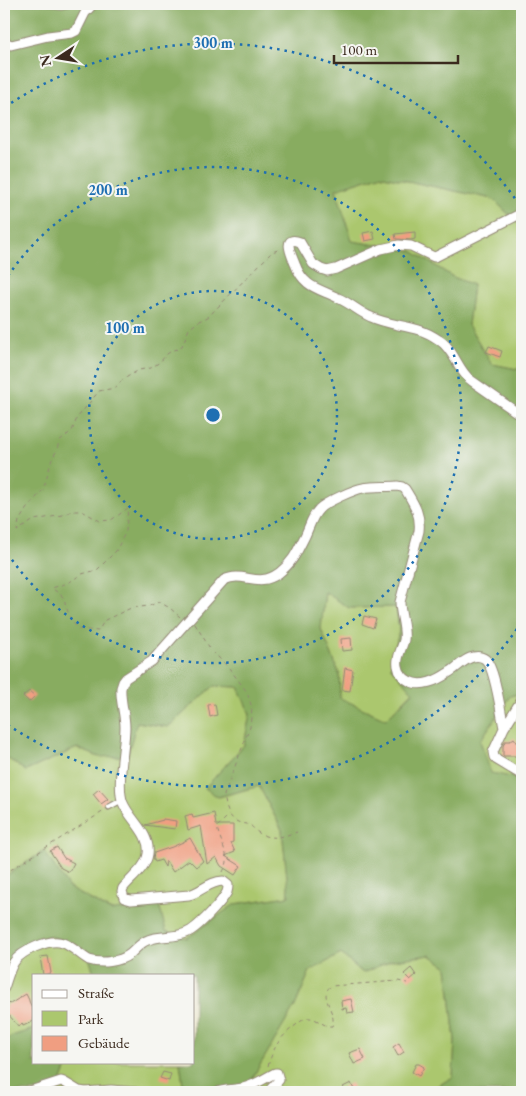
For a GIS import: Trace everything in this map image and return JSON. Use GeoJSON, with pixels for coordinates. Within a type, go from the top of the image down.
{"type":"FeatureCollection","features":[{"type":"Feature","properties":{"kind":"street"},"geometry":{"type":"LineString","coordinates":[[52,4],[66,4]]}},
{"type":"Feature","properties":{"kind":"street"},"geometry":{"type":"LineString","coordinates":[[4,40],[10,45],[48,36],[72,33],[76,31],[85,13],[93,4]]}},
{"type":"Feature","properties":{"kind":"street"},"geometry":{"type":"LineString","coordinates":[[522,213],[434,257],[411,246],[399,245],[381,249],[336,269],[327,271],[313,264],[300,242],[292,241],[289,246],[297,269],[305,281],[314,288],[348,302],[370,317],[420,330],[440,340],[448,348],[465,375],[522,416]]}},
{"type":"Feature","properties":{"kind":"street"},"geometry":{"type":"LineString","coordinates":[[4,988],[16,960],[24,953],[44,944],[62,942],[89,960],[102,962],[124,958],[149,939],[189,933],[222,899],[228,888],[228,885],[223,882],[216,882],[189,895],[131,900],[124,898],[123,888],[140,870],[147,859],[148,852],[142,833],[126,810],[122,800],[121,786],[125,729],[120,692],[124,680],[152,661],[220,584],[228,578],[237,577],[257,580],[268,579],[290,564],[322,505],[362,488],[397,486],[405,489],[418,513],[420,523],[400,602],[404,637],[398,658],[398,668],[409,681],[421,684],[439,679],[470,658],[480,656],[484,658],[490,666],[494,680],[504,728]]}},
{"type":"Feature","properties":{"kind":"street"},"geometry":{"type":"LineString","coordinates":[[522,699],[504,728],[494,752],[494,757],[501,764],[522,775]]}},
{"type":"Feature","properties":{"kind":"street"},"geometry":{"type":"LineString","coordinates":[[217,1092],[246,1087],[275,1073],[278,1074],[279,1080],[268,1092]]}},
{"type":"Feature","properties":{"kind":"street"},"geometry":{"type":"LineString","coordinates":[[26,1092],[61,1081],[84,1092],[111,1090],[136,1092]]}},
{"type":"Feature","properties":{"kind":"lane"},"geometry":{"type":"LineString","coordinates":[[110,808],[122,800]]}},
{"type":"Feature","properties":{"kind":"path"},"geometry":{"type":"LineString","coordinates":[[289,246],[272,252],[208,317],[189,329],[182,346],[178,350],[173,350],[151,368],[139,370],[122,380],[115,388],[99,391],[77,418],[72,431],[59,441],[42,490],[27,508],[17,531],[34,520],[63,515],[72,510],[82,511],[100,521],[110,520],[128,508],[126,531],[116,551],[97,570],[82,574],[68,583],[52,588],[63,597],[70,618],[78,629],[98,631],[105,620],[131,608],[149,606],[159,602],[189,620],[211,650],[229,668],[247,692],[252,708],[250,727],[224,796],[231,818],[249,825],[259,833],[269,837],[297,832]]}},
{"type":"Feature","properties":{"kind":"path"},"geometry":{"type":"LineString","coordinates":[[4,874],[110,808]]}},
{"type":"Feature","properties":{"kind":"path"},"geometry":{"type":"LineString","coordinates":[[223,882],[223,872],[227,858],[217,827],[230,815]]}},
{"type":"Feature","properties":{"kind":"path"},"geometry":{"type":"LineString","coordinates":[[268,1077],[272,1052],[278,1041],[285,1034],[304,1019],[309,1018],[324,1025],[332,1026],[334,1023],[333,1016],[326,994],[327,989],[331,986],[398,981],[407,983]]}},
{"type":"Feature","properties":{"kind":"green space"},"geometry":{"type":"Polygon","coordinates":[[[4,4],[522,4],[522,227],[493,199],[379,175],[336,189],[352,241],[412,251],[453,277],[473,285],[468,325],[492,364],[522,370],[522,394],[519,400],[522,406],[522,693],[510,696],[480,741],[491,773],[522,779],[522,1092],[433,1092],[434,1088],[453,1077],[455,1040],[447,967],[430,955],[392,960],[363,973],[341,954],[310,971],[295,1006],[254,1075],[247,1092],[184,1092],[180,1064],[195,1064],[195,974],[95,974],[89,958],[74,944],[49,936],[21,950],[4,977],[4,877],[44,851],[69,888],[111,911],[158,901],[166,931],[187,938],[235,904],[289,896],[282,830],[259,786],[218,797],[205,788],[244,745],[250,714],[238,687],[214,686],[168,727],[137,722],[127,756],[99,757],[77,748],[26,771],[4,756],[4,4]],[[325,592],[321,629],[339,673],[340,698],[386,719],[413,692],[391,667],[399,631],[396,607],[349,608],[325,592]]]}},
{"type":"Feature","properties":{"kind":"green space"},"geometry":{"type":"Polygon","coordinates":[[[379,175],[493,199],[522,227],[522,370],[492,364],[468,325],[473,285],[453,277],[412,251],[351,241],[336,189],[379,175]]]}},
{"type":"Feature","properties":{"kind":"green space"},"geometry":{"type":"Polygon","coordinates":[[[325,591],[349,608],[397,607],[399,631],[391,667],[413,691],[386,719],[339,698],[339,673],[321,629],[325,591]]]}},
{"type":"Feature","properties":{"kind":"green space"},"geometry":{"type":"Polygon","coordinates":[[[214,686],[238,687],[250,714],[244,745],[205,788],[219,797],[259,786],[282,830],[289,896],[235,904],[187,938],[166,932],[158,901],[112,911],[69,888],[44,852],[4,877],[4,756],[26,771],[77,748],[99,757],[137,722],[168,727],[214,686]]]}},
{"type":"Feature","properties":{"kind":"green space"},"geometry":{"type":"Polygon","coordinates":[[[522,693],[522,779],[491,774],[480,741],[510,696],[522,693]]]}},
{"type":"Feature","properties":{"kind":"green space"},"geometry":{"type":"Polygon","coordinates":[[[49,936],[74,944],[89,958],[95,974],[32,974],[32,1030],[12,1036],[4,1041],[4,977],[21,950],[49,936]]]}},
{"type":"Feature","properties":{"kind":"green space"},"geometry":{"type":"Polygon","coordinates":[[[341,954],[363,973],[392,960],[430,955],[447,967],[455,1040],[453,1077],[434,1088],[433,1092],[247,1092],[254,1075],[295,1006],[310,971],[341,954]]]}},
{"type":"Feature","properties":{"kind":"green space"},"geometry":{"type":"Polygon","coordinates":[[[32,1030],[32,1064],[68,1064],[57,1092],[4,1092],[4,1041],[12,1036],[32,1030]]]}},
{"type":"Feature","properties":{"kind":"green space"},"geometry":{"type":"Polygon","coordinates":[[[68,1064],[180,1064],[184,1092],[57,1092],[68,1064]]]}},
{"type":"Feature","properties":{"kind":"building"},"geometry":{"type":"Polygon","coordinates":[[[373,231],[375,239],[365,241],[363,233],[373,231]]]}},
{"type":"Feature","properties":{"kind":"building"},"geometry":{"type":"Polygon","coordinates":[[[415,232],[415,239],[396,239],[395,234],[415,232]]]}},
{"type":"Feature","properties":{"kind":"building"},"geometry":{"type":"Polygon","coordinates":[[[489,346],[502,351],[500,357],[486,352],[489,346]]]}},
{"type":"Feature","properties":{"kind":"building"},"geometry":{"type":"Polygon","coordinates":[[[364,616],[376,619],[373,628],[362,624],[364,616]]]}},
{"type":"Feature","properties":{"kind":"building"},"geometry":{"type":"Polygon","coordinates":[[[351,638],[352,650],[342,651],[341,639],[351,638]]]}},
{"type":"Feature","properties":{"kind":"building"},"geometry":{"type":"Polygon","coordinates":[[[345,668],[353,670],[350,691],[342,690],[345,668]]]}},
{"type":"Feature","properties":{"kind":"building"},"geometry":{"type":"Polygon","coordinates":[[[29,691],[35,696],[29,702],[23,696],[29,691]]]}},
{"type":"Feature","properties":{"kind":"building"},"geometry":{"type":"Polygon","coordinates":[[[215,704],[217,715],[210,717],[208,705],[215,704]]]}},
{"type":"Feature","properties":{"kind":"building"},"geometry":{"type":"Polygon","coordinates":[[[514,738],[522,756],[503,756],[505,741],[510,741],[514,738]]]}},
{"type":"Feature","properties":{"kind":"building"},"geometry":{"type":"Polygon","coordinates":[[[99,789],[108,799],[101,804],[93,794],[99,789]]]}},
{"type":"Feature","properties":{"kind":"building"},"geometry":{"type":"Polygon","coordinates":[[[214,813],[216,825],[233,825],[233,842],[231,843],[235,852],[225,856],[241,866],[235,875],[221,866],[216,857],[207,864],[201,826],[188,830],[185,816],[192,814],[193,818],[214,813]]]}},
{"type":"Feature","properties":{"kind":"building"},"geometry":{"type":"Polygon","coordinates":[[[163,820],[176,821],[175,829],[145,825],[163,820]]]}},
{"type":"Feature","properties":{"kind":"building"},"geometry":{"type":"Polygon","coordinates":[[[190,838],[203,861],[196,867],[189,860],[173,872],[166,861],[165,867],[161,860],[155,862],[153,858],[154,853],[190,838]]]}},
{"type":"Feature","properties":{"kind":"building"},"geometry":{"type":"Polygon","coordinates":[[[57,847],[64,858],[74,863],[69,872],[61,868],[50,851],[57,847]]]}},
{"type":"Feature","properties":{"kind":"building"},"geometry":{"type":"Polygon","coordinates":[[[48,956],[51,973],[43,974],[40,957],[48,956]]]}},
{"type":"Feature","properties":{"kind":"building"},"geometry":{"type":"Polygon","coordinates":[[[411,968],[416,975],[410,980],[404,974],[411,968]]]}},
{"type":"Feature","properties":{"kind":"building"},"geometry":{"type":"Polygon","coordinates":[[[26,994],[32,1008],[32,1022],[23,1026],[22,1023],[19,1027],[8,1014],[4,1018],[4,1009],[26,994]]]}},
{"type":"Feature","properties":{"kind":"building"},"geometry":{"type":"Polygon","coordinates":[[[351,999],[354,1012],[347,1013],[346,1008],[342,1009],[341,1001],[351,999]]]}},
{"type":"Feature","properties":{"kind":"building"},"geometry":{"type":"Polygon","coordinates":[[[399,1043],[404,1052],[398,1056],[393,1047],[399,1043]]]}},
{"type":"Feature","properties":{"kind":"building"},"geometry":{"type":"Polygon","coordinates":[[[360,1049],[365,1059],[354,1064],[349,1053],[360,1049]]]}},
{"type":"Feature","properties":{"kind":"building"},"geometry":{"type":"Polygon","coordinates":[[[416,1064],[424,1067],[419,1076],[412,1072],[416,1064]]]}},
{"type":"Feature","properties":{"kind":"building"},"geometry":{"type":"Polygon","coordinates":[[[163,1072],[171,1074],[169,1081],[160,1078],[163,1072]]]}},
{"type":"Feature","properties":{"kind":"building"},"geometry":{"type":"Polygon","coordinates":[[[351,1083],[355,1092],[345,1092],[343,1087],[351,1083]]]}}]}
